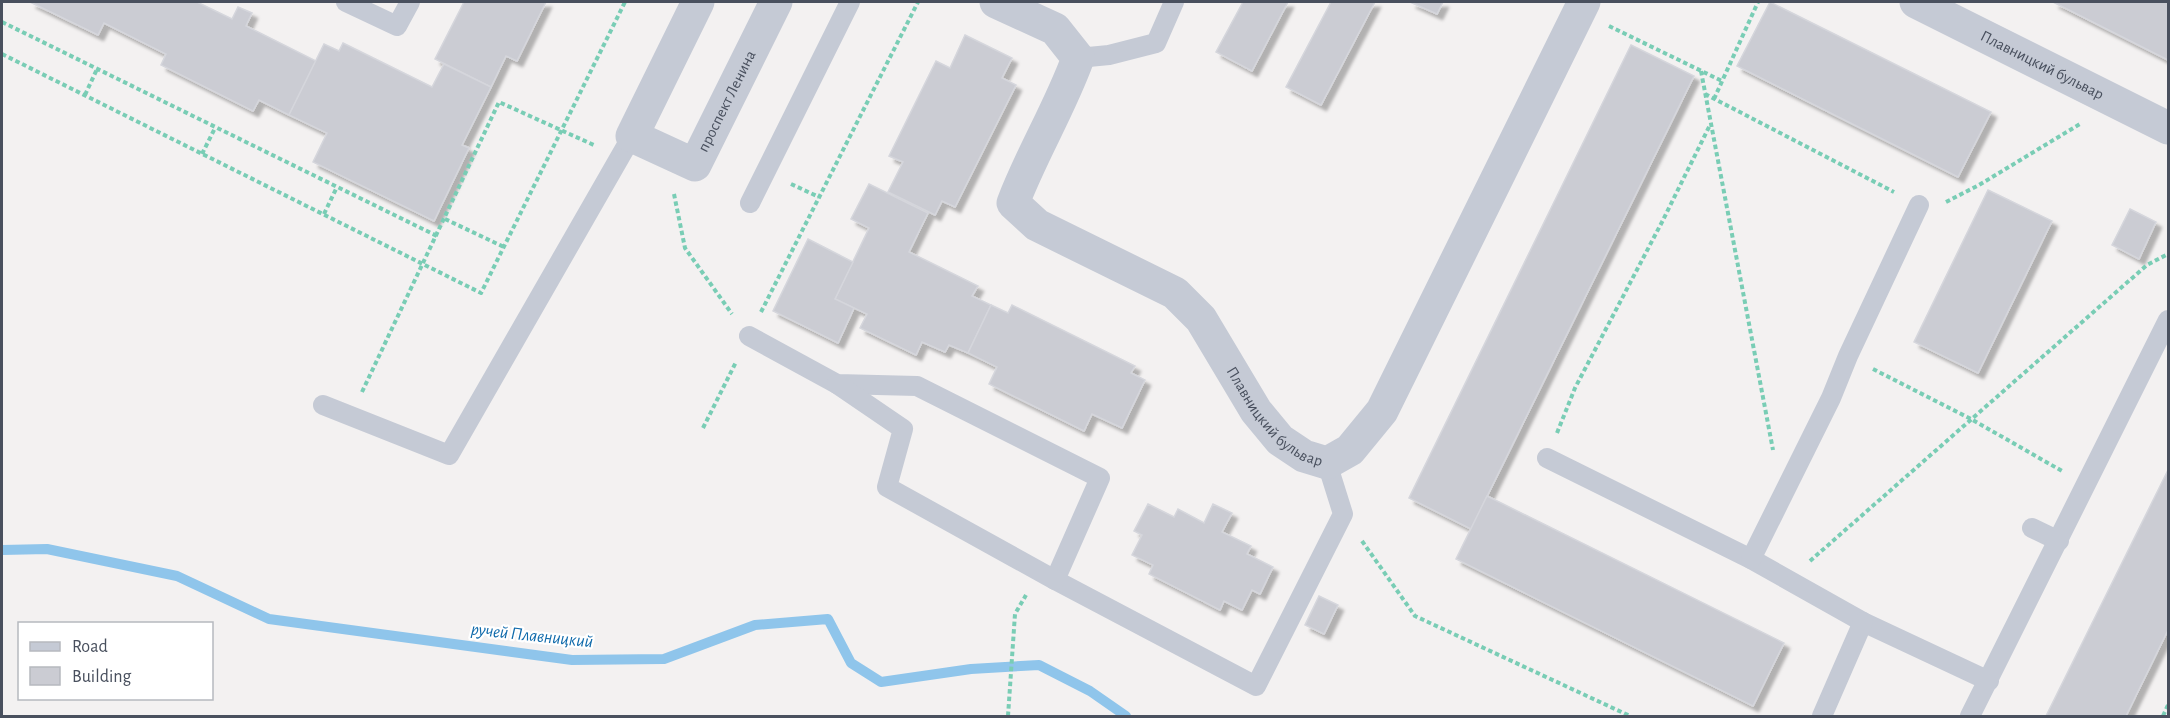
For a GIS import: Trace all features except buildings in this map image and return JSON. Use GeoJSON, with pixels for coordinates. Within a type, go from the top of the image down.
{"type":"FeatureCollection","features":[{"type":"Feature","properties":{"kind":"street"},"geometry":{"type":"LineString","coordinates":[[626,147],[698,2]]}},
{"type":"Feature","properties":{"kind":"street","name":"проспект Ленина"},"geometry":{"type":"LineString","coordinates":[[626,147],[669,153],[696,165],[776,2]]}},
{"type":"Feature","properties":{"kind":"street"},"geometry":{"type":"LineString","coordinates":[[996,2],[1055,29],[1077,58]]}},
{"type":"Feature","properties":{"kind":"street","name":"Плавницкий бульвар"},"geometry":{"type":"LineString","coordinates":[[1916,2],[2169,128]]}},
{"type":"Feature","properties":{"kind":"street","name":"Плавницкий бульвар"},"geometry":{"type":"LineString","coordinates":[[1077,58],[1066,90],[1024,174],[1014,203],[1037,225],[1175,293],[1201,319],[1256,411],[1280,440],[1304,456],[1327,463],[1350,450],[1382,411],[1581,6]]}},
{"type":"Feature","properties":{"kind":"lane"},"geometry":{"type":"LineString","coordinates":[[346,2],[397,26],[410,2]]}},
{"type":"Feature","properties":{"kind":"lane"},"geometry":{"type":"LineString","coordinates":[[750,203],[850,2]]}},
{"type":"Feature","properties":{"kind":"lane"},"geometry":{"type":"LineString","coordinates":[[1077,58],[1109,55],[1156,43],[1174,2]]}},
{"type":"Feature","properties":{"kind":"lane"},"geometry":{"type":"LineString","coordinates":[[323,405],[449,455],[626,147]]}},
{"type":"Feature","properties":{"kind":"lane"},"geometry":{"type":"LineString","coordinates":[[1751,559],[1831,398],[1848,356],[1919,205]]}},
{"type":"Feature","properties":{"kind":"lane"},"geometry":{"type":"LineString","coordinates":[[1970,717],[2169,320]]}},
{"type":"Feature","properties":{"kind":"lane"},"geometry":{"type":"LineString","coordinates":[[749,336],[837,384],[903,429],[887,486],[1055,580],[1256,686],[1343,514],[1327,463]]}},
{"type":"Feature","properties":{"kind":"lane"},"geometry":{"type":"LineString","coordinates":[[837,384],[917,386],[1100,478],[1055,580]]}},
{"type":"Feature","properties":{"kind":"lane"},"geometry":{"type":"LineString","coordinates":[[1546,458],[1751,559],[1863,622],[1989,681]]}},
{"type":"Feature","properties":{"kind":"lane"},"geometry":{"type":"LineString","coordinates":[[2032,528],[2059,541]]}},
{"type":"Feature","properties":{"kind":"lane"},"geometry":{"type":"LineString","coordinates":[[1822,717],[1863,622]]}},
{"type":"Feature","properties":{"kind":"path"},"geometry":{"type":"LineString","coordinates":[[2,54],[481,293],[625,2]]}},
{"type":"Feature","properties":{"kind":"path"},"geometry":{"type":"LineString","coordinates":[[703,428],[918,2]]}},
{"type":"Feature","properties":{"kind":"path"},"geometry":{"type":"LineString","coordinates":[[1714,99],[1758,2]]}},
{"type":"Feature","properties":{"kind":"path"},"geometry":{"type":"LineString","coordinates":[[1581,6],[1722,81]]}},
{"type":"Feature","properties":{"kind":"path"},"geometry":{"type":"LineString","coordinates":[[2,22],[437,236]]}},
{"type":"Feature","properties":{"kind":"path"},"geometry":{"type":"LineString","coordinates":[[85,95],[98,69]]}},
{"type":"Feature","properties":{"kind":"path"},"geometry":{"type":"LineString","coordinates":[[1701,71],[1781,496]]}},
{"type":"Feature","properties":{"kind":"path"},"geometry":{"type":"LineString","coordinates":[[1705,94],[1919,205],[1944,203],[1962,194],[2116,102]]}},
{"type":"Feature","properties":{"kind":"path"},"geometry":{"type":"LineString","coordinates":[[350,417],[499,102],[562,130],[626,147]]}},
{"type":"Feature","properties":{"kind":"path"},"geometry":{"type":"LineString","coordinates":[[1546,458],[1575,388],[1662,222],[1710,124]]}},
{"type":"Feature","properties":{"kind":"path"},"geometry":{"type":"LineString","coordinates":[[202,154],[215,128]]}},
{"type":"Feature","properties":{"kind":"path"},"geometry":{"type":"LineString","coordinates":[[669,153],[685,248],[749,336]]}},
{"type":"Feature","properties":{"kind":"path"},"geometry":{"type":"LineString","coordinates":[[324,214],[337,187]]}},
{"type":"Feature","properties":{"kind":"path"},"geometry":{"type":"LineString","coordinates":[[445,219],[504,247]]}},
{"type":"Feature","properties":{"kind":"path"},"geometry":{"type":"LineString","coordinates":[[1794,583],[1803,568],[1971,419],[2147,265],[2169,254]]}},
{"type":"Feature","properties":{"kind":"path"},"geometry":{"type":"LineString","coordinates":[[1848,356],[1971,419],[2087,485]]}},
{"type":"Feature","properties":{"kind":"path"},"geometry":{"type":"LineString","coordinates":[[1343,514],[1415,616],[1630,717]]}},
{"type":"Feature","properties":{"kind":"path"},"geometry":{"type":"LineString","coordinates":[[1008,717],[1015,614],[1025,596],[1038,584],[1055,580]]}},
{"type":"Feature","properties":{"kind":"path"},"geometry":{"type":"LineString","coordinates":[[2164,717],[2169,705]]}},
{"type":"Feature","properties":{"kind":"path"},"geometry":{"type":"LineString","coordinates":[[2164,717],[2169,713]]}},
{"type":"Feature","properties":{"kind":"waterway","name":"ручей Плавницкий"},"geometry":{"type":"LineString","coordinates":[[2,550],[47,549],[177,576],[269,619],[572,660],[664,659],[755,625],[828,619],[851,663],[881,682],[971,669],[1039,665],[1090,691],[1126,716]]}}]}
